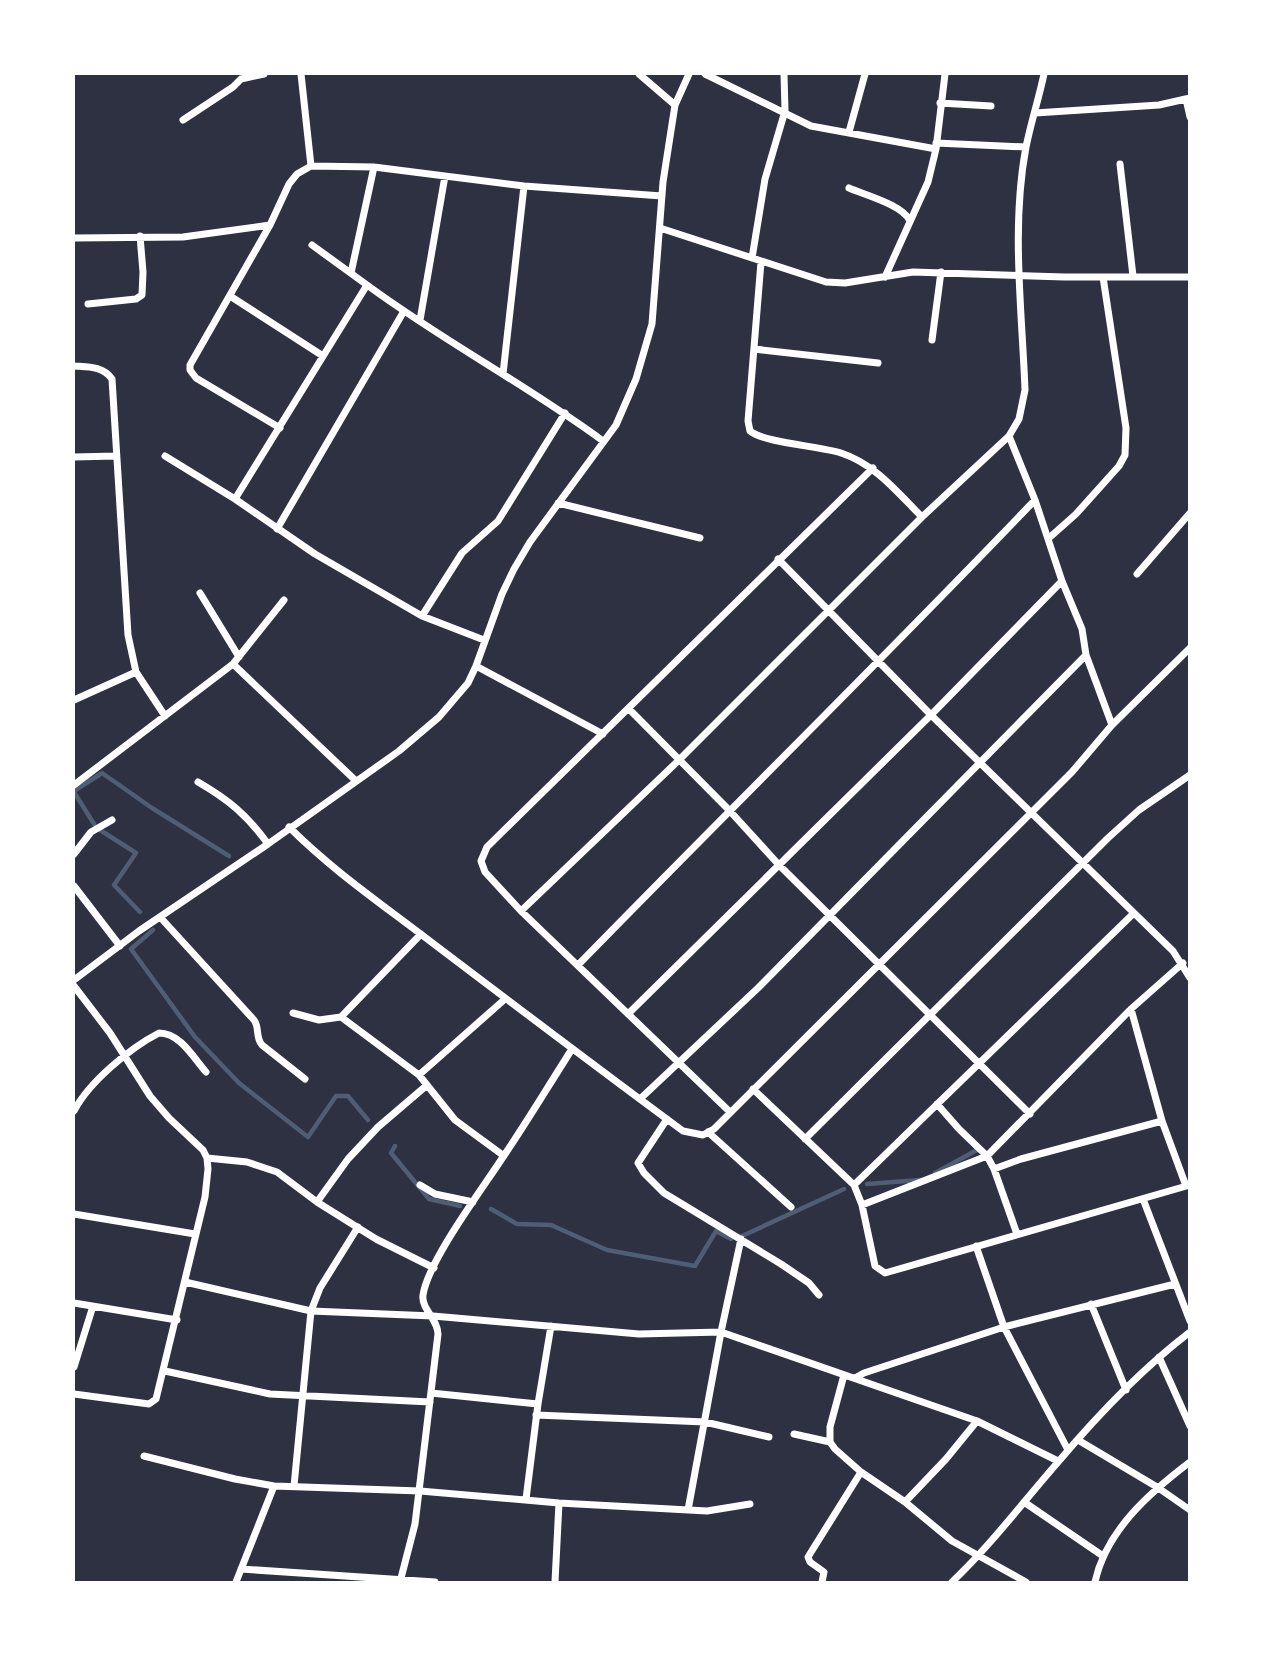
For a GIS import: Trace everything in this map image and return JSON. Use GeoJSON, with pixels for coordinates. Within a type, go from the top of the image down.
{"type":"FeatureCollection","features":[{"type":"Feature","properties":{"kind":"street"},"geometry":{"type":"LineString","coordinates":[[183,120],[241,79],[264,74]]}},
{"type":"Feature","properties":{"kind":"street"},"geometry":{"type":"LineString","coordinates":[[301,74],[311,166]]}},
{"type":"Feature","properties":{"kind":"street"},"geometry":{"type":"LineString","coordinates":[[639,74],[675,105]]}},
{"type":"Feature","properties":{"kind":"street"},"geometry":{"type":"LineString","coordinates":[[74,980],[139,931],[399,751],[439,717],[468,682],[477,666],[484,640],[514,569],[627,402],[652,324],[662,196],[675,105],[688,74]]}},
{"type":"Feature","properties":{"kind":"street"},"geometry":{"type":"LineString","coordinates":[[705,74],[811,126],[829,131],[936,146],[1026,147]]}},
{"type":"Feature","properties":{"kind":"street"},"geometry":{"type":"LineString","coordinates":[[752,258],[765,179],[785,111],[784,74]]}},
{"type":"Feature","properties":{"kind":"street"},"geometry":{"type":"LineString","coordinates":[[849,132],[865,74]]}},
{"type":"Feature","properties":{"kind":"street"},"geometry":{"type":"LineString","coordinates":[[885,277],[928,182],[936,146],[945,74]]}},
{"type":"Feature","properties":{"kind":"street"},"geometry":{"type":"LineString","coordinates":[[521,912],[678,761],[922,517],[1009,436],[1019,419],[1025,390],[1019,276],[1021,197],[1026,147],[1044,74]]}},
{"type":"Feature","properties":{"kind":"street"},"geometry":{"type":"LineString","coordinates":[[1035,113],[1159,105],[1188,99],[1189,117]]}},
{"type":"Feature","properties":{"kind":"street"},"geometry":{"type":"LineString","coordinates":[[940,103],[991,106]]}},
{"type":"Feature","properties":{"kind":"street"},"geometry":{"type":"LineString","coordinates":[[1120,164],[1133,276]]}},
{"type":"Feature","properties":{"kind":"street"},"geometry":{"type":"LineString","coordinates":[[280,428],[196,378],[190,370],[191,360],[230,296],[293,179],[301,170],[311,166],[374,167],[524,186],[662,196]]}},
{"type":"Feature","properties":{"kind":"street"},"geometry":{"type":"LineString","coordinates":[[351,273],[374,167]]}},
{"type":"Feature","properties":{"kind":"street"},"geometry":{"type":"LineString","coordinates":[[420,320],[445,176]]}},
{"type":"Feature","properties":{"kind":"street"},"geometry":{"type":"LineString","coordinates":[[503,374],[524,186]]}},
{"type":"Feature","properties":{"kind":"street"},"geometry":{"type":"LineString","coordinates":[[849,188],[896,208],[908,216],[910,221]]}},
{"type":"Feature","properties":{"kind":"street"},"geometry":{"type":"LineString","coordinates":[[74,238],[183,237],[270,225]]}},
{"type":"Feature","properties":{"kind":"street"},"geometry":{"type":"LineString","coordinates":[[660,228],[826,282],[845,283],[913,272],[1189,277]]}},
{"type":"Feature","properties":{"kind":"street"},"geometry":{"type":"LineString","coordinates":[[88,304],[136,299],[142,295],[140,236]]}},
{"type":"Feature","properties":{"kind":"street"},"geometry":{"type":"LineString","coordinates":[[312,246],[404,311],[565,413],[603,441]]}},
{"type":"Feature","properties":{"kind":"street"},"geometry":{"type":"LineString","coordinates":[[761,261],[748,421],[750,431],[761,436],[841,453],[873,468],[922,517]]}},
{"type":"Feature","properties":{"kind":"street"},"geometry":{"type":"LineString","coordinates":[[932,340],[941,272]]}},
{"type":"Feature","properties":{"kind":"street"},"geometry":{"type":"LineString","coordinates":[[1049,538],[1076,514],[1119,466],[1127,449],[1103,277]]}},
{"type":"Feature","properties":{"kind":"street"},"geometry":{"type":"LineString","coordinates":[[236,499],[367,285]]}},
{"type":"Feature","properties":{"kind":"street"},"geometry":{"type":"LineString","coordinates":[[230,296],[323,356]]}},
{"type":"Feature","properties":{"kind":"street"},"geometry":{"type":"LineString","coordinates":[[277,529],[404,311]]}},
{"type":"Feature","properties":{"kind":"street"},"geometry":{"type":"LineString","coordinates":[[754,349],[878,363]]}},
{"type":"Feature","properties":{"kind":"street"},"geometry":{"type":"LineString","coordinates":[[74,366],[98,368],[112,379],[128,635],[136,672],[166,716]]}},
{"type":"Feature","properties":{"kind":"street"},"geometry":{"type":"LineString","coordinates":[[422,617],[462,553],[498,520],[565,413]]}},
{"type":"Feature","properties":{"kind":"street"},"geometry":{"type":"LineString","coordinates":[[1009,436],[1082,629],[1086,655],[1112,725]]}},
{"type":"Feature","properties":{"kind":"street"},"geometry":{"type":"LineString","coordinates":[[74,457],[116,456]]}},
{"type":"Feature","properties":{"kind":"street"},"geometry":{"type":"LineString","coordinates":[[164,456],[236,499],[314,554],[422,617],[484,640]]}},
{"type":"Feature","properties":{"kind":"street"},"geometry":{"type":"LineString","coordinates":[[730,1112],[521,912],[485,872],[481,861],[484,853],[778,559],[873,468]]}},
{"type":"Feature","properties":{"kind":"street"},"geometry":{"type":"LineString","coordinates":[[578,965],[729,810],[881,661],[1035,500]]}},
{"type":"Feature","properties":{"kind":"street"},"geometry":{"type":"LineString","coordinates":[[558,503],[700,538]]}},
{"type":"Feature","properties":{"kind":"street"},"geometry":{"type":"LineString","coordinates":[[1137,574],[1189,513]]}},
{"type":"Feature","properties":{"kind":"street"},"geometry":{"type":"LineString","coordinates":[[778,559],[881,661],[931,715],[1134,913],[1183,963],[1189,978]]}},
{"type":"Feature","properties":{"kind":"street"},"geometry":{"type":"LineString","coordinates":[[628,1014],[931,715],[1062,581]]}},
{"type":"Feature","properties":{"kind":"street"},"geometry":{"type":"LineString","coordinates":[[200,593],[239,657]]}},
{"type":"Feature","properties":{"kind":"street"},"geometry":{"type":"LineString","coordinates":[[74,785],[166,716],[188,695],[233,664],[285,600]]}},
{"type":"Feature","properties":{"kind":"street"},"geometry":{"type":"LineString","coordinates":[[289,827],[344,877],[505,999],[683,1131],[697,1135],[708,1132],[730,1112],[1072,772],[1112,725],[1189,648]]}},
{"type":"Feature","properties":{"kind":"street"},"geometry":{"type":"LineString","coordinates":[[640,1099],[829,916],[1086,655]]}},
{"type":"Feature","properties":{"kind":"street"},"geometry":{"type":"LineString","coordinates":[[233,664],[355,780]]}},
{"type":"Feature","properties":{"kind":"street"},"geometry":{"type":"LineString","coordinates":[[477,666],[603,734]]}},
{"type":"Feature","properties":{"kind":"street"},"geometry":{"type":"LineString","coordinates":[[74,699],[136,672]]}},
{"type":"Feature","properties":{"kind":"street"},"geometry":{"type":"LineString","coordinates":[[629,709],[829,916],[1030,1114]]}},
{"type":"Feature","properties":{"kind":"street"},"geometry":{"type":"LineString","coordinates":[[805,1139],[1139,810],[1189,775]]}},
{"type":"Feature","properties":{"kind":"street"},"geometry":{"type":"LineString","coordinates":[[198,782],[226,798],[251,820],[268,844]]}},
{"type":"Feature","properties":{"kind":"street"},"geometry":{"type":"LineString","coordinates":[[74,854],[91,832],[112,820]]}},
{"type":"Feature","properties":{"kind":"street"},"geometry":{"type":"LineString","coordinates":[[74,886],[120,946]]}},
{"type":"Feature","properties":{"kind":"street"},"geometry":{"type":"LineString","coordinates":[[854,1185],[1134,913]]}},
{"type":"Feature","properties":{"kind":"street"},"geometry":{"type":"LineString","coordinates":[[160,917],[254,1020],[262,1045],[305,1079]]}},
{"type":"Feature","properties":{"kind":"street"},"geometry":{"type":"LineString","coordinates":[[293,1013],[318,1020],[341,1017],[421,934]]}},
{"type":"Feature","properties":{"kind":"street"},"geometry":{"type":"LineString","coordinates":[[862,1205],[987,1156],[1131,1009],[1183,963]]}},
{"type":"Feature","properties":{"kind":"street"},"geometry":{"type":"LineString","coordinates":[[74,986],[150,1096],[203,1150],[207,1158],[205,1197],[165,1371],[156,1399],[149,1404],[74,1394]]}},
{"type":"Feature","properties":{"kind":"street"},"geometry":{"type":"LineString","coordinates":[[419,1075],[505,999]]}},
{"type":"Feature","properties":{"kind":"street"},"geometry":{"type":"LineString","coordinates":[[753,1089],[854,1185],[862,1205],[875,1266],[881,1272],[890,1273],[1188,1186],[1162,1121],[1131,1009]]}},
{"type":"Feature","properties":{"kind":"street"},"geometry":{"type":"LineString","coordinates":[[341,1017],[419,1075],[455,1120],[505,1156]]}},
{"type":"Feature","properties":{"kind":"street"},"geometry":{"type":"LineString","coordinates":[[74,1111],[90,1088],[155,1035],[169,1034],[178,1039],[206,1072]]}},
{"type":"Feature","properties":{"kind":"street"},"geometry":{"type":"LineString","coordinates":[[400,1581],[415,1524],[438,1334],[433,1315],[423,1300],[434,1268],[473,1202],[572,1049]]}},
{"type":"Feature","properties":{"kind":"street"},"geometry":{"type":"LineString","coordinates":[[317,1202],[348,1159],[378,1127],[426,1086]]}},
{"type":"Feature","properties":{"kind":"street"},"geometry":{"type":"LineString","coordinates":[[937,1104],[987,1156],[1017,1234]]}},
{"type":"Feature","properties":{"kind":"street"},"geometry":{"type":"LineString","coordinates":[[667,1119],[638,1163],[643,1173],[664,1193],[809,1283],[819,1295]]}},
{"type":"Feature","properties":{"kind":"street"},"geometry":{"type":"LineString","coordinates":[[993,1169],[1162,1121]]}},
{"type":"Feature","properties":{"kind":"street"},"geometry":{"type":"LineString","coordinates":[[708,1132],[791,1207]]}},
{"type":"Feature","properties":{"kind":"street"},"geometry":{"type":"LineString","coordinates":[[207,1158],[227,1159],[277,1172],[317,1202],[434,1268]]}},
{"type":"Feature","properties":{"kind":"street"},"geometry":{"type":"LineString","coordinates":[[420,1185],[444,1197],[473,1202]]}},
{"type":"Feature","properties":{"kind":"street"},"geometry":{"type":"LineString","coordinates":[[1143,1199],[1189,1321]]}},
{"type":"Feature","properties":{"kind":"street"},"geometry":{"type":"LineString","coordinates":[[74,1214],[195,1234]]}},
{"type":"Feature","properties":{"kind":"street"},"geometry":{"type":"LineString","coordinates":[[294,1486],[311,1311],[320,1288],[358,1227]]}},
{"type":"Feature","properties":{"kind":"street"},"geometry":{"type":"LineString","coordinates":[[688,1510],[741,1239]]}},
{"type":"Feature","properties":{"kind":"street"},"geometry":{"type":"LineString","coordinates":[[976,1246],[1004,1327],[1068,1450]]}},
{"type":"Feature","properties":{"kind":"street"},"geometry":{"type":"LineString","coordinates":[[185,1282],[311,1311],[433,1315],[639,1334],[721,1332],[977,1421],[1058,1461]]}},
{"type":"Feature","properties":{"kind":"street"},"geometry":{"type":"LineString","coordinates":[[855,1378],[1004,1327],[1175,1284]]}},
{"type":"Feature","properties":{"kind":"street"},"geometry":{"type":"LineString","coordinates":[[74,1303],[177,1320]]}},
{"type":"Feature","properties":{"kind":"street"},"geometry":{"type":"LineString","coordinates":[[1091,1304],[1126,1390]]}},
{"type":"Feature","properties":{"kind":"street"},"geometry":{"type":"LineString","coordinates":[[74,1367],[93,1307]]}},
{"type":"Feature","properties":{"kind":"street"},"geometry":{"type":"LineString","coordinates":[[526,1499],[536,1415],[551,1326]]}},
{"type":"Feature","properties":{"kind":"street"},"geometry":{"type":"LineString","coordinates":[[952,1583],[978,1557],[1068,1450],[1159,1357],[1189,1332]]}},
{"type":"Feature","properties":{"kind":"street"},"geometry":{"type":"LineString","coordinates":[[1159,1357],[1189,1426]]}},
{"type":"Feature","properties":{"kind":"street"},"geometry":{"type":"LineString","coordinates":[[165,1371],[237,1388],[302,1398],[430,1402]]}},
{"type":"Feature","properties":{"kind":"street"},"geometry":{"type":"LineString","coordinates":[[830,1442],[830,1427],[844,1375]]}},
{"type":"Feature","properties":{"kind":"street"},"geometry":{"type":"LineString","coordinates":[[431,1393],[538,1404]]}},
{"type":"Feature","properties":{"kind":"street"},"geometry":{"type":"LineString","coordinates":[[536,1415],[705,1422],[769,1437]]}},
{"type":"Feature","properties":{"kind":"street"},"geometry":{"type":"LineString","coordinates":[[905,1502],[977,1421]]}},
{"type":"Feature","properties":{"kind":"street"},"geometry":{"type":"LineString","coordinates":[[794,1434],[830,1442],[861,1472],[905,1502],[952,1541],[1026,1583]]}},
{"type":"Feature","properties":{"kind":"street"},"geometry":{"type":"LineString","coordinates":[[1078,1440],[1157,1487],[1189,1510]]}},
{"type":"Feature","properties":{"kind":"street"},"geometry":{"type":"LineString","coordinates":[[144,1456],[274,1486],[420,1491],[559,1503],[688,1510],[715,1511],[750,1504]]}},
{"type":"Feature","properties":{"kind":"street"},"geometry":{"type":"LineString","coordinates":[[1095,1583],[1103,1556],[1114,1536],[1157,1487],[1189,1462]]}},
{"type":"Feature","properties":{"kind":"street"},"geometry":{"type":"LineString","coordinates":[[822,1583],[824,1572],[810,1562],[808,1557],[861,1472]]}},
{"type":"Feature","properties":{"kind":"street"},"geometry":{"type":"LineString","coordinates":[[236,1583],[274,1486]]}},
{"type":"Feature","properties":{"kind":"street"},"geometry":{"type":"LineString","coordinates":[[1024,1502],[1103,1556]]}},
{"type":"Feature","properties":{"kind":"street"},"geometry":{"type":"LineString","coordinates":[[555,1583],[559,1503]]}},
{"type":"Feature","properties":{"kind":"street"},"geometry":{"type":"LineString","coordinates":[[241,1569],[435,1583]]}},
{"type":"Feature","properties":{"kind":"waterway"},"geometry":{"type":"LineString","coordinates":[[74,791],[102,773],[229,856]]}},
{"type":"Feature","properties":{"kind":"waterway"},"geometry":{"type":"LineString","coordinates":[[74,792],[94,824]]}},
{"type":"Feature","properties":{"kind":"waterway"},"geometry":{"type":"LineString","coordinates":[[100,830],[136,853],[114,885],[140,912]]}},
{"type":"Feature","properties":{"kind":"waterway"},"geometry":{"type":"LineString","coordinates":[[153,930],[131,949],[195,1037],[239,1083],[308,1137],[336,1096],[348,1096],[368,1120]]}},
{"type":"Feature","properties":{"kind":"waterway"},"geometry":{"type":"LineString","coordinates":[[395,1146],[391,1153],[429,1199],[460,1206]]}},
{"type":"Feature","properties":{"kind":"waterway"},"geometry":{"type":"LineString","coordinates":[[935,1173],[977,1150]]}},
{"type":"Feature","properties":{"kind":"waterway"},"geometry":{"type":"LineString","coordinates":[[867,1184],[920,1180]]}},
{"type":"Feature","properties":{"kind":"waterway"},"geometry":{"type":"LineString","coordinates":[[740,1237],[844,1189]]}},
{"type":"Feature","properties":{"kind":"waterway"},"geometry":{"type":"LineString","coordinates":[[491,1209],[517,1224],[551,1225],[607,1250],[695,1266],[716,1231],[731,1239]]}}]}
